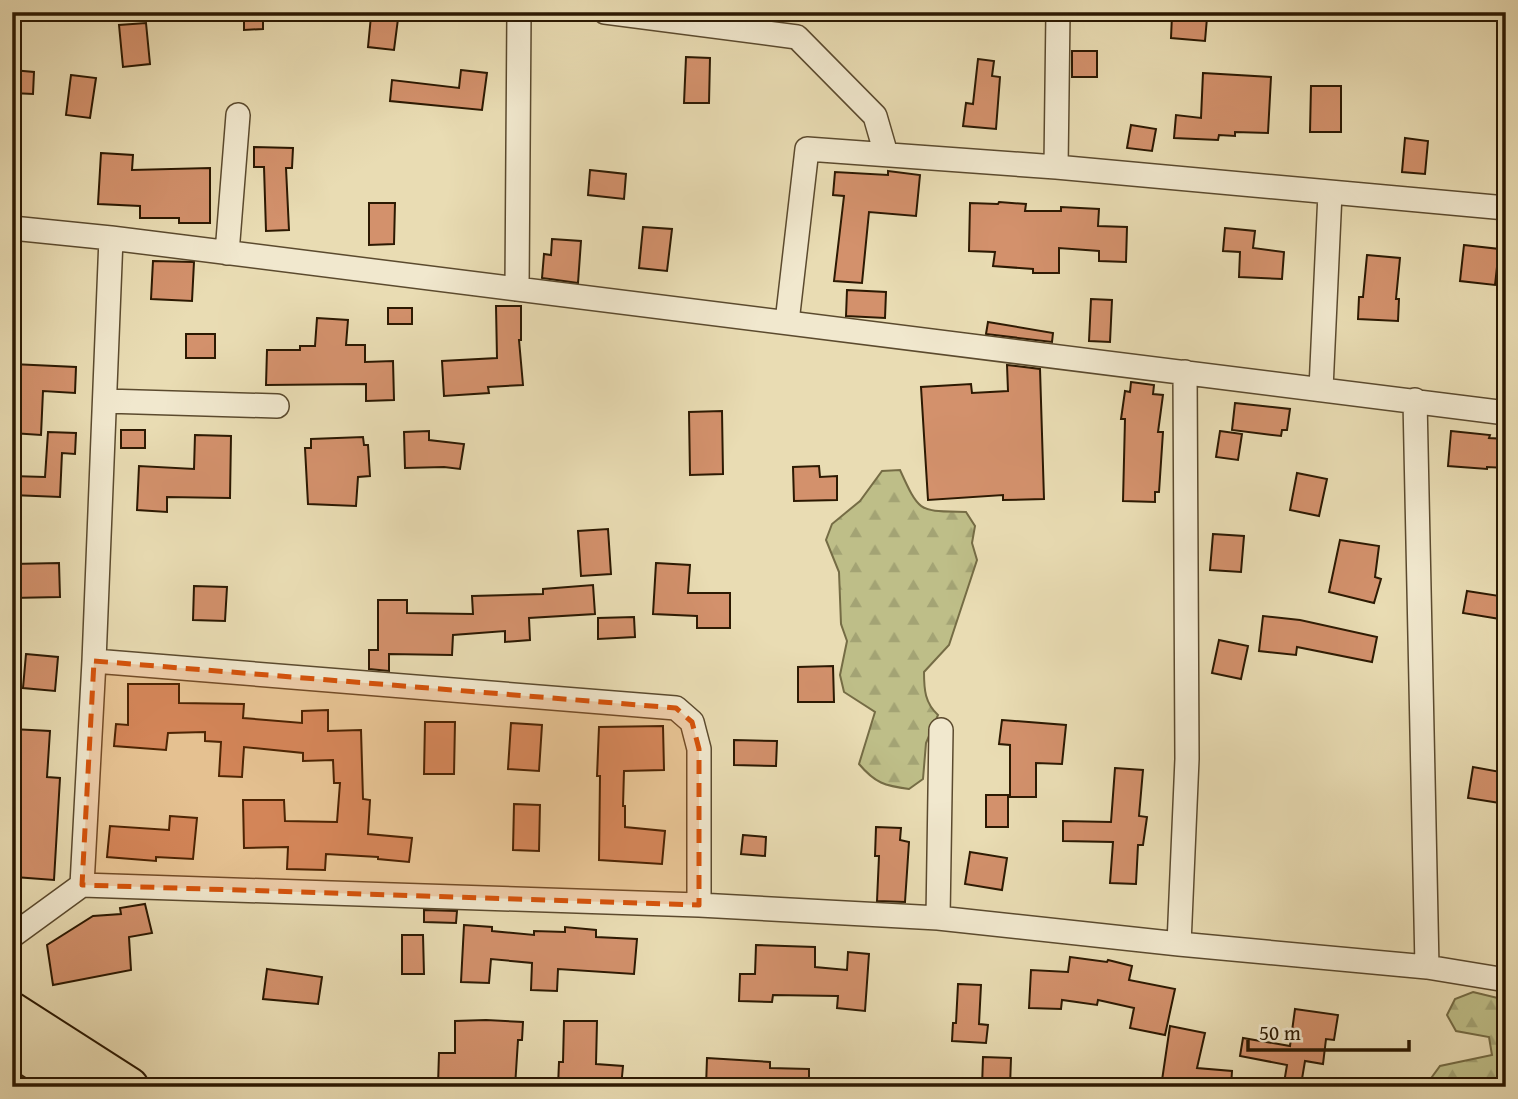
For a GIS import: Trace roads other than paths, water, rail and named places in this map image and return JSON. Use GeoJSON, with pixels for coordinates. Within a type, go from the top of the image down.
{"type":"FeatureCollection","features":[{"type":"Feature","properties":{"kind":"highway"},"geometry":{"type":"LineString","coordinates":[[12,1012],[129,1087]]}},
{"type":"Feature","properties":{"kind":"highway"},"geometry":{"type":"LineString","coordinates":[[12,1045],[76,1087]]}},
{"type":"Feature","properties":{"kind":"street"},"geometry":{"type":"LineString","coordinates":[[517,289],[519,12]]}},
{"type":"Feature","properties":{"kind":"street"},"geometry":{"type":"LineString","coordinates":[[605,12],[797,37],[875,116],[886,154]]}},
{"type":"Feature","properties":{"kind":"street"},"geometry":{"type":"LineString","coordinates":[[1056,167],[1058,12]]}},
{"type":"Feature","properties":{"kind":"street"},"geometry":{"type":"LineString","coordinates":[[227,253],[238,115]]}},
{"type":"Feature","properties":{"kind":"street"},"geometry":{"type":"LineString","coordinates":[[787,322],[807,149],[1056,167],[1506,208]]}},
{"type":"Feature","properties":{"kind":"street"},"geometry":{"type":"LineString","coordinates":[[1321,389],[1330,192]]}},
{"type":"Feature","properties":{"kind":"street"},"geometry":{"type":"LineString","coordinates":[[12,228],[111,238],[1506,412]]}},
{"type":"Feature","properties":{"kind":"street"},"geometry":{"type":"LineString","coordinates":[[82,885],[111,238]]}},
{"type":"Feature","properties":{"kind":"street"},"geometry":{"type":"LineString","coordinates":[[1179,944],[1187,759],[1185,372]]}},
{"type":"Feature","properties":{"kind":"street"},"geometry":{"type":"LineString","coordinates":[[1415,400],[1427,967]]}},
{"type":"Feature","properties":{"kind":"street"},"geometry":{"type":"LineString","coordinates":[[105,401],[277,406]]}},
{"type":"Feature","properties":{"kind":"street"},"geometry":{"type":"LineString","coordinates":[[94,661],[676,708],[692,722],[699,749],[699,905]]}},
{"type":"Feature","properties":{"kind":"street"},"geometry":{"type":"LineString","coordinates":[[938,918],[941,730]]}},
{"type":"Feature","properties":{"kind":"street"},"geometry":{"type":"LineString","coordinates":[[12,936],[82,885],[699,905],[938,918],[1427,967],[1506,980]]}}]}
